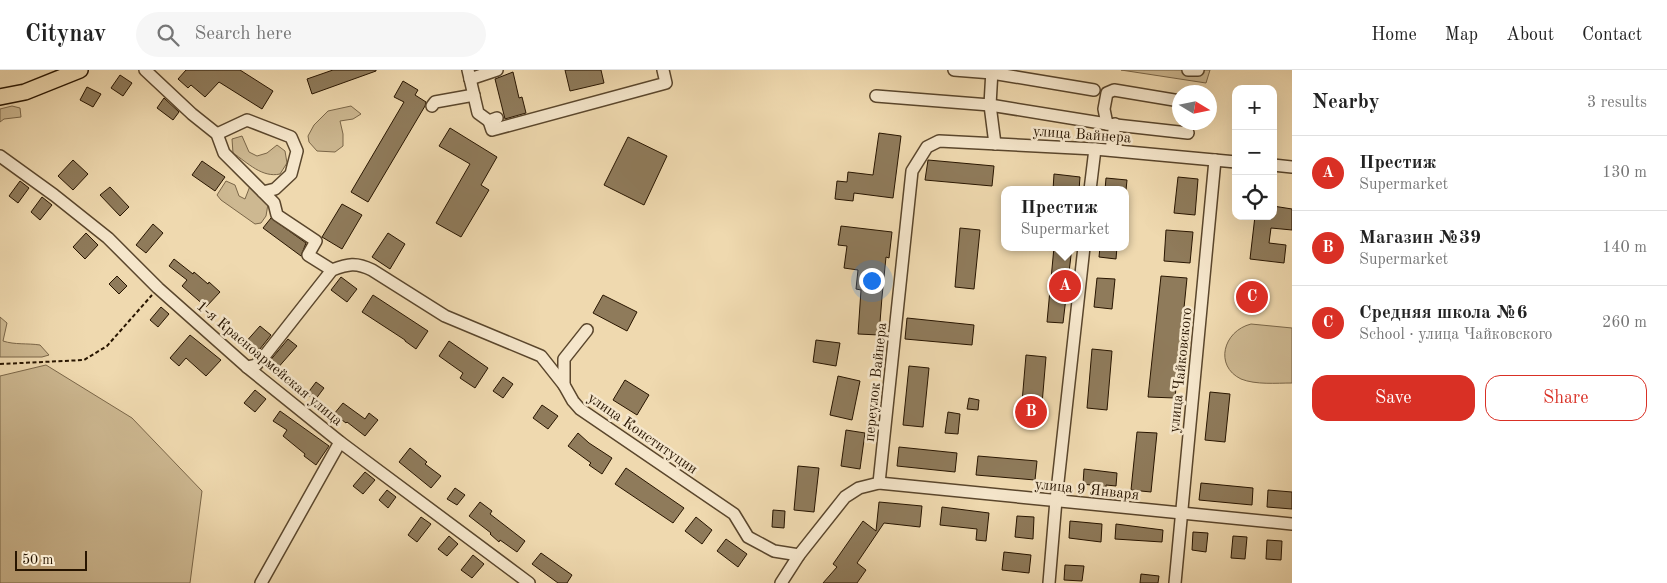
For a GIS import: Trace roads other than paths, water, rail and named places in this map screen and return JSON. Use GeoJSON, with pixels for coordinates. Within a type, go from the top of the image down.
{"type":"FeatureCollection","features":[{"type":"Feature","properties":{"kind":"main road"},"geometry":{"type":"LineString","coordinates":[[0,97],[25,92],[80,70]]}},
{"type":"Feature","properties":{"kind":"street"},"geometry":{"type":"LineString","coordinates":[[145,70],[192,114],[217,134],[224,153],[274,203],[277,214],[316,241],[308,255],[332,270],[261,360],[256,365],[247,367]]}},
{"type":"Feature","properties":{"kind":"street"},"geometry":{"type":"LineString","coordinates":[[496,70],[469,74],[478,113],[493,120],[492,130],[666,83],[663,70]]}},
{"type":"Feature","properties":{"kind":"street"},"geometry":{"type":"LineString","coordinates":[[954,70],[992,72],[1094,90]]}},
{"type":"Feature","properties":{"kind":"street"},"geometry":{"type":"LineString","coordinates":[[1188,70],[1198,70]]}},
{"type":"Feature","properties":{"kind":"street"},"geometry":{"type":"LineString","coordinates":[[992,72],[990,105],[996,144]]}},
{"type":"Feature","properties":{"kind":"street"},"geometry":{"type":"LineString","coordinates":[[1111,150],[1111,124],[1104,109],[1108,92],[1114,90],[1172,100]]}},
{"type":"Feature","properties":{"kind":"street"},"geometry":{"type":"LineString","coordinates":[[432,106],[435,102],[474,95]]}},
{"type":"Feature","properties":{"kind":"street"},"geometry":{"type":"LineString","coordinates":[[876,96],[990,105],[1111,124],[1188,133]]}},
{"type":"Feature","properties":{"kind":"street"},"geometry":{"type":"LineString","coordinates":[[217,134],[248,120],[291,138],[296,151],[291,174],[275,189],[263,192]]}},
{"type":"Feature","properties":{"kind":"street","name":"улица Вайнера"},"geometry":{"type":"LineString","coordinates":[[928,147],[939,141],[1111,150],[1232,162]]}},
{"type":"Feature","properties":{"kind":"street","name":"переулок Вайнера"},"geometry":{"type":"LineString","coordinates":[[879,484],[912,171],[928,147]]}},
{"type":"Feature","properties":{"kind":"street"},"geometry":{"type":"LineString","coordinates":[[1090,186],[1095,149]]}},
{"type":"Feature","properties":{"kind":"street","name":"1-я Красноармейская улица"},"geometry":{"type":"LineString","coordinates":[[0,156],[54,195],[108,238],[158,288],[247,367],[340,442],[529,583]]}},
{"type":"Feature","properties":{"kind":"street","name":"улица Чайковского"},"geometry":{"type":"LineString","coordinates":[[1175,583],[1215,160]]}},
{"type":"Feature","properties":{"kind":"street"},"geometry":{"type":"LineString","coordinates":[[1277,165],[1292,167]]}},
{"type":"Feature","properties":{"kind":"street"},"geometry":{"type":"LineString","coordinates":[[1049,583],[1056,500],[1084,251]]}},
{"type":"Feature","properties":{"kind":"street","name":"улица Конституции"},"geometry":{"type":"LineString","coordinates":[[332,270],[344,265],[359,264],[372,270],[445,316],[541,356],[580,409],[734,514],[748,537],[774,551],[799,555]]}},
{"type":"Feature","properties":{"kind":"street"},"geometry":{"type":"LineString","coordinates":[[564,385],[564,360],[588,330]]}},
{"type":"Feature","properties":{"kind":"street"},"geometry":{"type":"LineString","coordinates":[[541,356],[564,360]]}},
{"type":"Feature","properties":{"kind":"street"},"geometry":{"type":"LineString","coordinates":[[261,583],[340,442]]}},
{"type":"Feature","properties":{"kind":"street"},"geometry":{"type":"LineString","coordinates":[[783,582],[799,555],[845,496],[859,488],[879,484]]}},
{"type":"Feature","properties":{"kind":"street","name":"улица 9 Января"},"geometry":{"type":"LineString","coordinates":[[879,484],[1292,524]]}},
{"type":"Feature","properties":{"kind":"place","name":"Престиж"},"geometry":{"type":"Point","coordinates":[1065,286]}},
{"type":"Feature","properties":{"kind":"place","name":"Средняя школа №6"},"geometry":{"type":"Point","coordinates":[1252,297]}},
{"type":"Feature","properties":{"kind":"place","name":"Магазин №39"},"geometry":{"type":"Point","coordinates":[1031,412]}}]}
